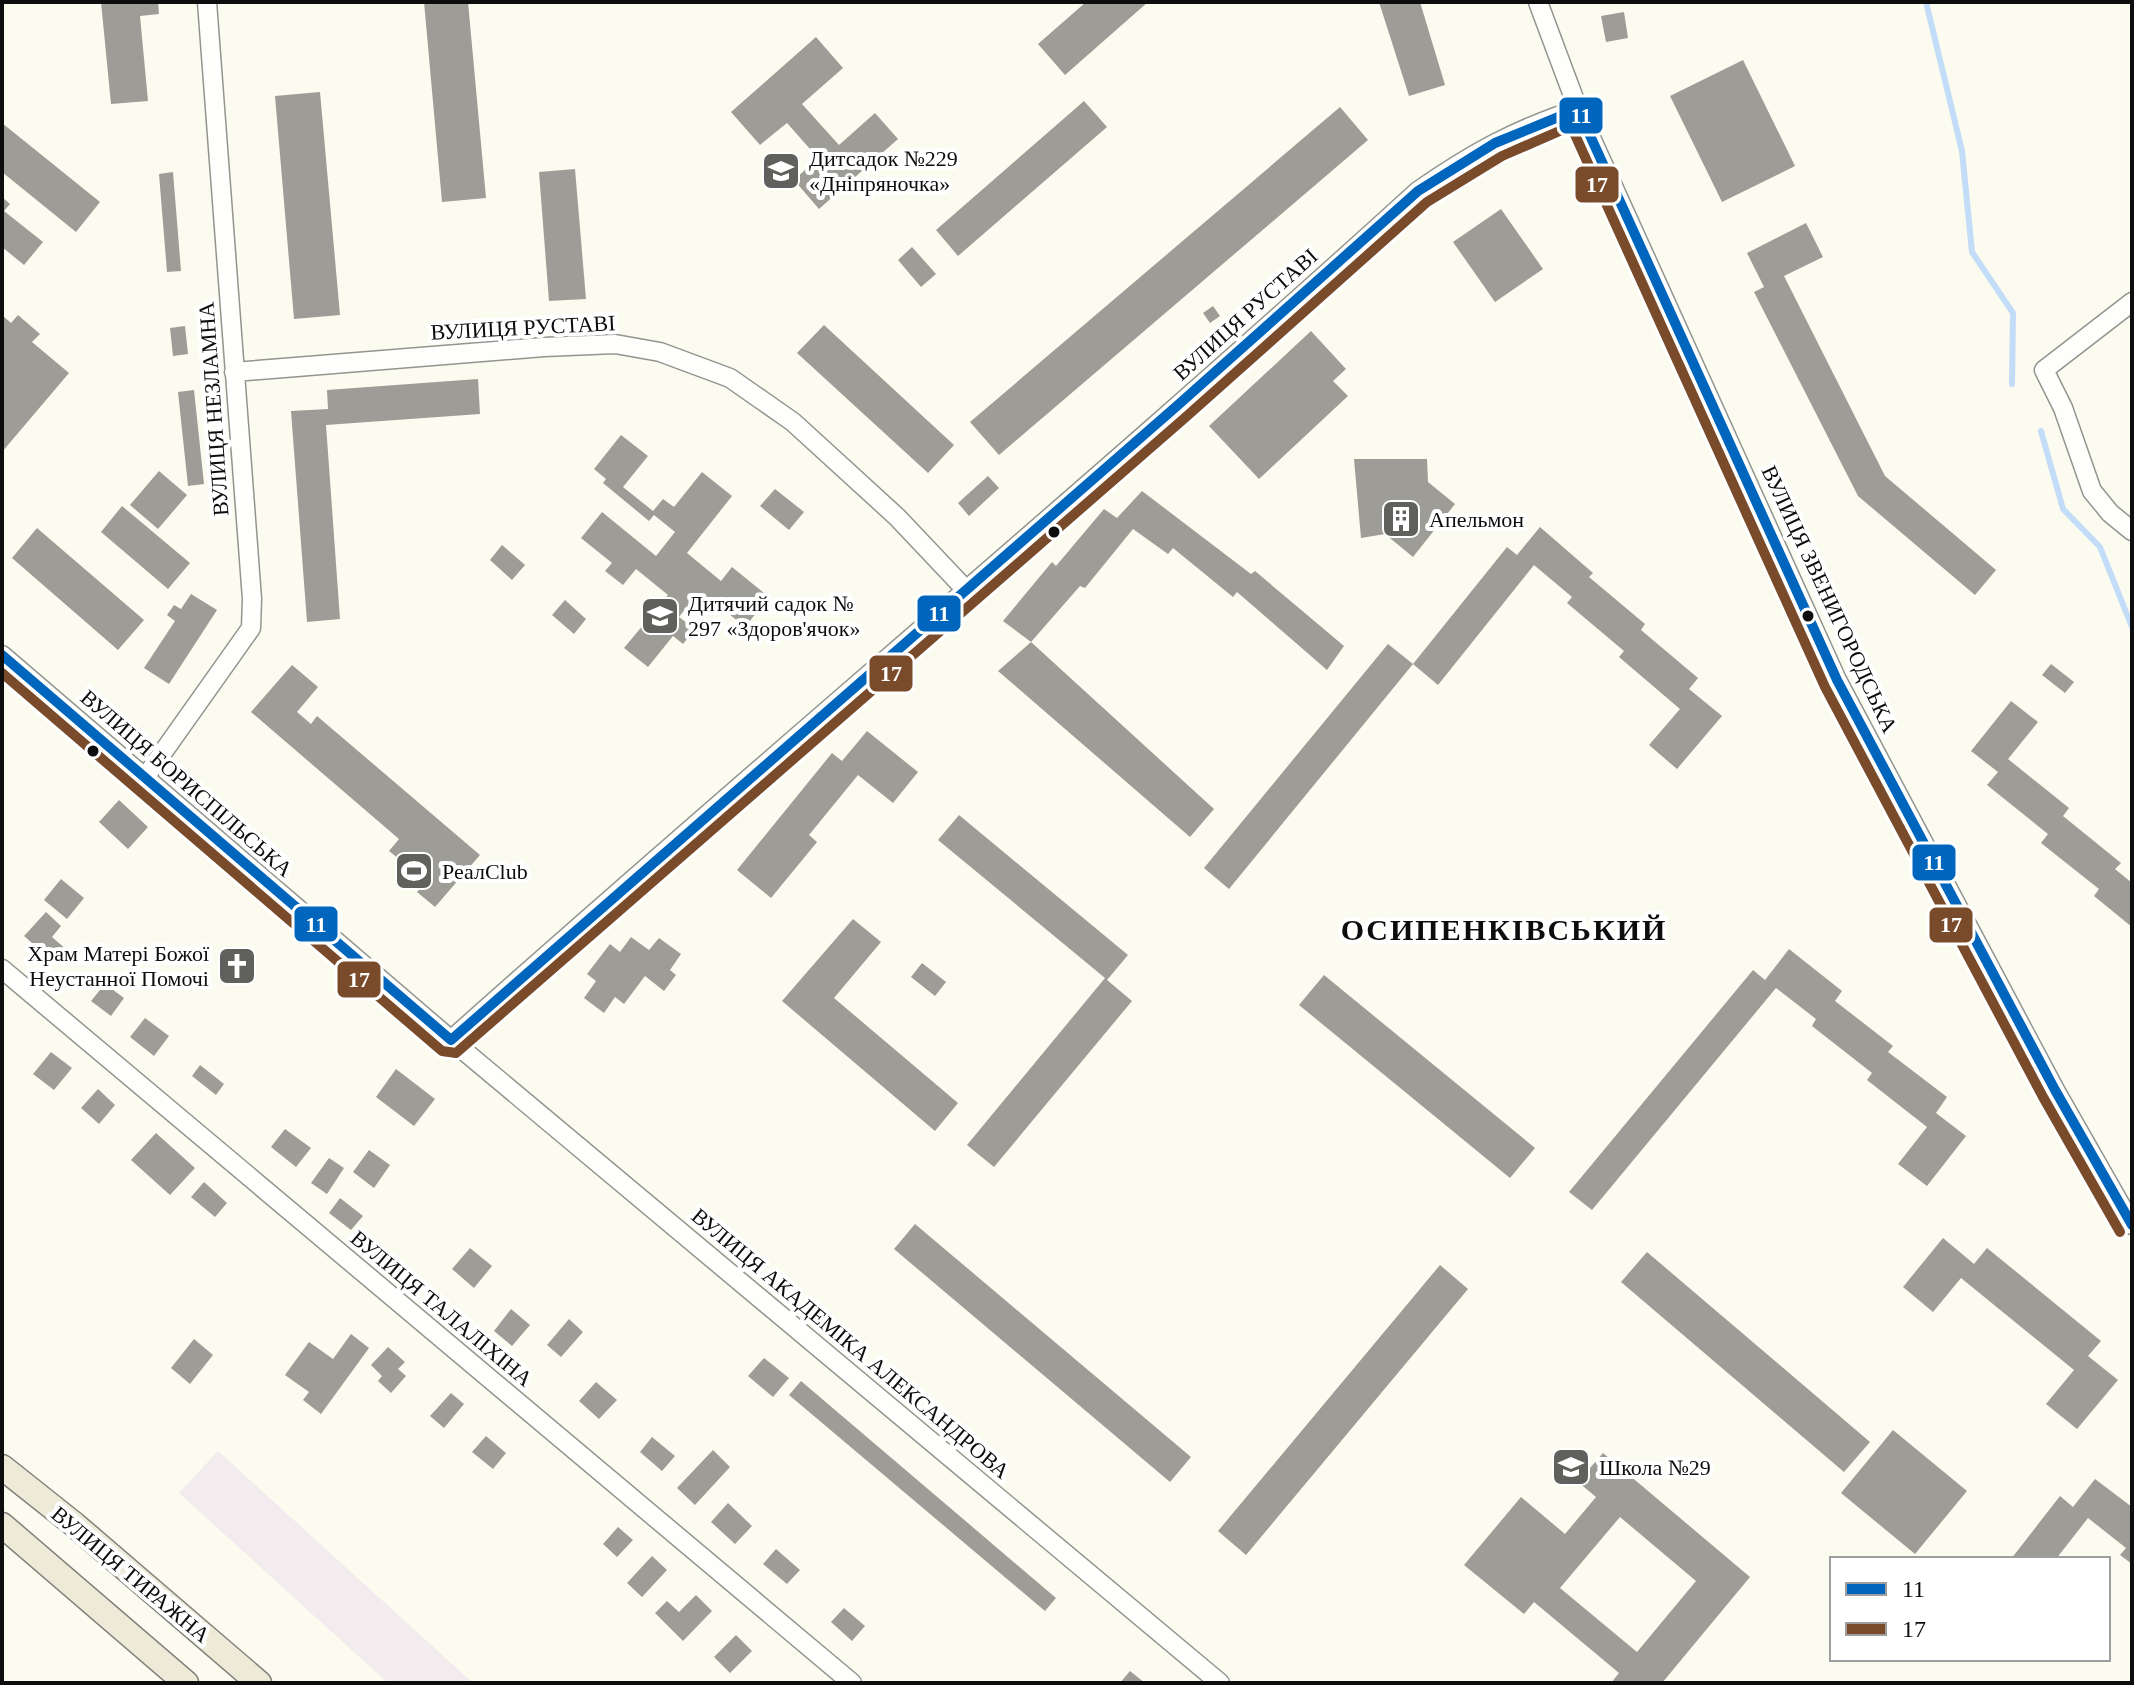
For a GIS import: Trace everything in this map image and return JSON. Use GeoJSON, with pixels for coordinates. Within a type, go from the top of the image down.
{"type":"FeatureCollection","features":[{"type":"Feature","properties":{"kind":"main road","name":"ВУЛИЦЯ ТИРАЖНА"},"geometry":{"type":"LineString","coordinates":[[2,1467],[75,1525],[259,1683]]}},
{"type":"Feature","properties":{"kind":"main road","name":"ВУЛИЦЯ ТИРАЖНА"},"geometry":{"type":"LineString","coordinates":[[2,1525],[186,1683]]}},
{"type":"Feature","properties":{"kind":"street","name":"ВУЛИЦЯ НЕЗЛАМНА"},"geometry":{"type":"LineString","coordinates":[[144,779],[251,628],[252,599],[207,2]]}},
{"type":"Feature","properties":{"kind":"street","name":"ВУЛИЦЯ ЗВЕНИГОРОДСЬКА"},"geometry":{"type":"LineString","coordinates":[[1538,2],[1578,109],[1837,680],[2055,1090],[2132,1225]]}},
{"type":"Feature","properties":{"kind":"street","name":"ВУЛИЦЯ РУСТАВІ"},"geometry":{"type":"LineString","coordinates":[[451,1040],[695,822],[968,592],[1418,191],[1470,155],[1519,129],[1578,109]]}},
{"type":"Feature","properties":{"kind":"street"},"geometry":{"type":"LineString","coordinates":[[2132,302],[2044,370],[2063,408],[2092,491],[2110,513],[2132,531]]}},
{"type":"Feature","properties":{"kind":"street","name":"ВУЛИЦЯ РУСТАВІ"},"geometry":{"type":"LineString","coordinates":[[234,372],[544,347],[615,344],[660,352],[730,378],[793,422],[897,517],[968,592]]}},
{"type":"Feature","properties":{"kind":"street","name":"ВУЛИЦЯ БОРИСПІЛЬСЬКА"},"geometry":{"type":"LineString","coordinates":[[2,655],[451,1040]]}},
{"type":"Feature","properties":{"kind":"street","name":"ВУЛИЦЯ ТАЛАЛІХІНА"},"geometry":{"type":"LineString","coordinates":[[2,969],[852,1683]]}},
{"type":"Feature","properties":{"kind":"street","name":"ВУЛИЦЯ АКАДЕМІКА АЛЕКСАНДРОВА"},"geometry":{"type":"LineString","coordinates":[[451,1040],[1220,1683]]}},
{"type":"Feature","properties":{"kind":"shaded area"},"geometry":{"type":"Polygon","coordinates":[[[218,1451],[473,1683],[388,1683],[179,1493],[218,1451]]]}},
{"type":"Feature","properties":{"kind":"building"},"geometry":{"type":"Polygon","coordinates":[[[101,2],[158,2],[159,14],[140,16],[148,101],[111,104],[101,2]]]}},
{"type":"Feature","properties":{"kind":"building"},"geometry":{"type":"Polygon","coordinates":[[[424,2],[468,2],[486,198],[442,202],[424,2]]]}},
{"type":"Feature","properties":{"kind":"building"},"geometry":{"type":"Polygon","coordinates":[[[1086,2],[1148,2],[1065,75],[1038,44],[1086,2]]]}},
{"type":"Feature","properties":{"kind":"building"},"geometry":{"type":"Polygon","coordinates":[[[1379,2],[1420,2],[1445,85],[1409,96],[1379,2]]]}},
{"type":"Feature","properties":{"kind":"building"},"geometry":{"type":"Polygon","coordinates":[[[1624,12],[1628,38],[1606,42],[1601,16],[1624,12]]]}},
{"type":"Feature","properties":{"kind":"building"},"geometry":{"type":"Polygon","coordinates":[[[816,37],[843,68],[802,104],[839,145],[875,113],[898,139],[819,209],[794,180],[818,158],[787,123],[760,145],[731,112],[816,37]]]}},
{"type":"Feature","properties":{"kind":"building"},"geometry":{"type":"Polygon","coordinates":[[[1743,60],[1795,166],[1722,202],[1670,96],[1743,60]]]}},
{"type":"Feature","properties":{"kind":"building"},"geometry":{"type":"Polygon","coordinates":[[[320,92],[340,315],[294,319],[275,96],[320,92]]]}},
{"type":"Feature","properties":{"kind":"building"},"geometry":{"type":"Polygon","coordinates":[[[1084,101],[1107,127],[958,256],[936,230],[1084,101]]]}},
{"type":"Feature","properties":{"kind":"building"},"geometry":{"type":"Polygon","coordinates":[[[1340,107],[1368,140],[999,455],[970,422],[1340,107]]]}},
{"type":"Feature","properties":{"kind":"building"},"geometry":{"type":"Polygon","coordinates":[[[2,123],[100,202],[76,232],[2,172],[2,123]]]}},
{"type":"Feature","properties":{"kind":"building"},"geometry":{"type":"Polygon","coordinates":[[[575,169],[586,299],[549,301],[539,172],[575,169]]]}},
{"type":"Feature","properties":{"kind":"building"},"geometry":{"type":"Polygon","coordinates":[[[173,172],[181,271],[167,272],[159,174],[173,172]]]}},
{"type":"Feature","properties":{"kind":"building"},"geometry":{"type":"Polygon","coordinates":[[[2,197],[10,204],[4,211],[43,242],[24,265],[2,247],[2,197]]]}},
{"type":"Feature","properties":{"kind":"building"},"geometry":{"type":"Polygon","coordinates":[[[1501,209],[1543,269],[1495,302],[1453,242],[1501,209]]]}},
{"type":"Feature","properties":{"kind":"building"},"geometry":{"type":"Polygon","coordinates":[[[1806,223],[1823,257],[1784,276],[1885,476],[1996,570],[1975,595],[1858,496],[1754,292],[1764,287],[1747,253],[1806,223]]]}},
{"type":"Feature","properties":{"kind":"building"},"geometry":{"type":"Polygon","coordinates":[[[912,247],[936,274],[921,287],[898,260],[912,247]]]}},
{"type":"Feature","properties":{"kind":"building"},"geometry":{"type":"Polygon","coordinates":[[[1213,306],[1220,316],[1210,323],[1203,313],[1213,306]]]}},
{"type":"Feature","properties":{"kind":"building"},"geometry":{"type":"Polygon","coordinates":[[[2,315],[11,323],[18,315],[40,334],[32,342],[69,373],[2,452],[2,315]]]}},
{"type":"Feature","properties":{"kind":"building"},"geometry":{"type":"Polygon","coordinates":[[[824,325],[954,445],[928,473],[797,353],[824,325]]]}},
{"type":"Feature","properties":{"kind":"building"},"geometry":{"type":"Polygon","coordinates":[[[185,326],[188,354],[173,356],[170,328],[185,326]]]}},
{"type":"Feature","properties":{"kind":"building"},"geometry":{"type":"Polygon","coordinates":[[[1311,331],[1346,369],[1333,381],[1348,396],[1259,479],[1209,426],[1311,331]]]}},
{"type":"Feature","properties":{"kind":"building"},"geometry":{"type":"Polygon","coordinates":[[[478,379],[480,414],[326,425],[340,619],[307,622],[291,411],[328,409],[327,390],[478,379]]]}},
{"type":"Feature","properties":{"kind":"building"},"geometry":{"type":"Polygon","coordinates":[[[194,390],[204,484],[188,486],[178,392],[194,390]]]}},
{"type":"Feature","properties":{"kind":"building"},"geometry":{"type":"Polygon","coordinates":[[[621,435],[648,456],[623,487],[653,511],[663,499],[674,507],[702,472],[732,496],[687,553],[721,581],[732,567],[769,597],[745,627],[708,597],[693,616],[685,609],[679,617],[695,629],[683,644],[673,636],[648,667],[624,648],[668,595],[636,569],[623,585],[605,571],[612,563],[581,538],[602,512],[656,556],[675,532],[654,515],[649,521],[603,483],[606,479],[594,469],[621,435]]]}},
{"type":"Feature","properties":{"kind":"building","name":"Апельмон"},"geometry":{"type":"Polygon","coordinates":[[[1354,459],[1427,459],[1428,482],[1455,504],[1413,557],[1385,534],[1361,538],[1354,459]]]}},
{"type":"Feature","properties":{"kind":"building"},"geometry":{"type":"Polygon","coordinates":[[[159,471],[187,495],[158,529],[130,505],[159,471]]]}},
{"type":"Feature","properties":{"kind":"building"},"geometry":{"type":"Polygon","coordinates":[[[988,476],[999,488],[969,516],[958,503],[988,476]]]}},
{"type":"Feature","properties":{"kind":"building"},"geometry":{"type":"Polygon","coordinates":[[[775,489],[804,512],[789,530],[760,506],[775,489]]]}},
{"type":"Feature","properties":{"kind":"building"},"geometry":{"type":"Polygon","coordinates":[[[1142,491],[1251,574],[1255,571],[1344,646],[1327,670],[1237,592],[1233,597],[1173,548],[1168,554],[1133,529],[1085,588],[1080,586],[1031,642],[1003,621],[1052,562],[1056,566],[1104,509],[1117,518],[1142,491]]]}},
{"type":"Feature","properties":{"kind":"building"},"geometry":{"type":"Polygon","coordinates":[[[122,506],[190,563],[168,589],[101,532],[122,506]]]}},
{"type":"Feature","properties":{"kind":"building"},"geometry":{"type":"Polygon","coordinates":[[[1540,527],[1593,573],[1589,577],[1645,624],[1641,630],[1698,678],[1689,689],[1722,716],[1677,769],[1649,745],[1680,709],[1619,657],[1624,651],[1567,603],[1572,597],[1534,565],[1438,685],[1413,664],[1507,547],[1517,555],[1540,527]]]}},
{"type":"Feature","properties":{"kind":"building"},"geometry":{"type":"Polygon","coordinates":[[[37,528],[144,620],[118,650],[12,558],[37,528]]]}},
{"type":"Feature","properties":{"kind":"building"},"geometry":{"type":"Polygon","coordinates":[[[502,545],[525,565],[512,580],[490,560],[502,545]]]}},
{"type":"Feature","properties":{"kind":"building"},"geometry":{"type":"Polygon","coordinates":[[[191,594],[217,610],[169,684],[144,668],[175,621],[167,615],[174,605],[181,609],[191,594]]]}},
{"type":"Feature","properties":{"kind":"building"},"geometry":{"type":"Polygon","coordinates":[[[565,600],[586,619],[574,634],[552,615],[565,600]]]}},
{"type":"Feature","properties":{"kind":"building"},"geometry":{"type":"Polygon","coordinates":[[[1031,642],[1214,809],[1190,837],[998,671],[1031,642]]]}},
{"type":"Feature","properties":{"kind":"building"},"geometry":{"type":"Polygon","coordinates":[[[1388,644],[1413,664],[1229,889],[1204,868],[1388,644]]]}},
{"type":"Feature","properties":{"kind":"building"},"geometry":{"type":"Polygon","coordinates":[[[2051,664],[2074,682],[2065,693],[2042,675],[2051,664]]]}},
{"type":"Feature","properties":{"kind":"building"},"geometry":{"type":"Polygon","coordinates":[[[292,665],[318,687],[297,712],[311,724],[317,716],[480,855],[435,907],[417,892],[426,881],[389,851],[399,839],[251,712],[292,665]]]}},
{"type":"Feature","properties":{"kind":"building"},"geometry":{"type":"Polygon","coordinates":[[[2011,701],[2038,722],[2008,759],[2069,808],[2063,816],[2121,863],[2115,869],[2132,883],[2132,927],[2094,896],[2099,889],[2041,843],[2048,834],[1987,785],[1998,772],[1971,751],[2011,701]]]}},
{"type":"Feature","properties":{"kind":"building"},"geometry":{"type":"Polygon","coordinates":[[[867,731],[918,772],[893,803],[858,775],[809,835],[817,842],[771,898],[737,870],[832,753],[842,761],[867,731]]]}},
{"type":"Feature","properties":{"kind":"building"},"geometry":{"type":"Polygon","coordinates":[[[119,800],[148,827],[128,849],[99,822],[119,800]]]}},
{"type":"Feature","properties":{"kind":"building"},"geometry":{"type":"Polygon","coordinates":[[[959,815],[1128,955],[1107,980],[1132,1001],[994,1167],[967,1145],[1105,978],[938,840],[959,815]]]}},
{"type":"Feature","properties":{"kind":"building"},"geometry":{"type":"Polygon","coordinates":[[[61,879],[84,898],[67,919],[44,900],[61,879]]]}},
{"type":"Feature","properties":{"kind":"building"},"geometry":{"type":"Polygon","coordinates":[[[46,912],[61,926],[52,937],[67,950],[55,963],[24,936],[46,912]]]}},
{"type":"Feature","properties":{"kind":"building"},"geometry":{"type":"Polygon","coordinates":[[[853,919],[881,942],[834,998],[958,1103],[935,1131],[782,1001],[853,919]]]}},
{"type":"Feature","properties":{"kind":"building"},"geometry":{"type":"Polygon","coordinates":[[[631,937],[649,950],[659,938],[681,954],[670,970],[676,975],[664,991],[645,976],[624,1004],[615,997],[604,1013],[584,998],[596,981],[587,974],[610,944],[620,952],[631,937]]]}},
{"type":"Feature","properties":{"kind":"building"},"geometry":{"type":"Polygon","coordinates":[[[1789,949],[1842,991],[1835,1001],[1893,1046],[1888,1052],[1947,1097],[1936,1113],[1966,1136],[1927,1186],[1898,1164],[1927,1127],[1867,1080],[1872,1073],[1812,1026],[1816,1019],[1776,988],[1592,1210],[1569,1192],[1753,970],[1765,980],[1789,949]]]}},
{"type":"Feature","properties":{"kind":"building"},"geometry":{"type":"Polygon","coordinates":[[[922,963],[946,982],[935,996],[911,977],[922,963]]]}},
{"type":"Feature","properties":{"kind":"building"},"geometry":{"type":"Polygon","coordinates":[[[1324,975],[1535,1148],[1510,1178],[1299,1005],[1324,975]]]}},
{"type":"Feature","properties":{"kind":"building"},"geometry":{"type":"Polygon","coordinates":[[[105,984],[124,998],[111,1016],[91,1001],[105,984]]]}},
{"type":"Feature","properties":{"kind":"building"},"geometry":{"type":"Polygon","coordinates":[[[145,1018],[169,1036],[154,1056],[130,1037],[145,1018]]]}},
{"type":"Feature","properties":{"kind":"building"},"geometry":{"type":"Polygon","coordinates":[[[51,1052],[72,1068],[54,1090],[33,1074],[51,1052]]]}},
{"type":"Feature","properties":{"kind":"building"},"geometry":{"type":"Polygon","coordinates":[[[200,1065],[224,1084],[216,1095],[192,1076],[200,1065]]]}},
{"type":"Feature","properties":{"kind":"building"},"geometry":{"type":"Polygon","coordinates":[[[396,1069],[435,1099],[414,1126],[376,1097],[396,1069]]]}},
{"type":"Feature","properties":{"kind":"building"},"geometry":{"type":"Polygon","coordinates":[[[98,1089],[115,1105],[99,1124],[81,1108],[98,1089]]]}},
{"type":"Feature","properties":{"kind":"building"},"geometry":{"type":"Polygon","coordinates":[[[285,1129],[311,1148],[296,1167],[271,1147],[285,1129]]]}},
{"type":"Feature","properties":{"kind":"building"},"geometry":{"type":"Polygon","coordinates":[[[156,1133],[195,1168],[170,1195],[131,1160],[156,1133]]]}},
{"type":"Feature","properties":{"kind":"building"},"geometry":{"type":"Polygon","coordinates":[[[369,1150],[390,1165],[374,1188],[353,1172],[369,1150]]]}},
{"type":"Feature","properties":{"kind":"building"},"geometry":{"type":"Polygon","coordinates":[[[329,1158],[344,1168],[327,1194],[311,1183],[329,1158]]]}},
{"type":"Feature","properties":{"kind":"building"},"geometry":{"type":"Polygon","coordinates":[[[204,1182],[227,1203],[215,1217],[191,1197],[204,1182]]]}},
{"type":"Feature","properties":{"kind":"building"},"geometry":{"type":"Polygon","coordinates":[[[340,1198],[363,1216],[351,1230],[329,1213],[340,1198]]]}},
{"type":"Feature","properties":{"kind":"building"},"geometry":{"type":"Polygon","coordinates":[[[915,1224],[1191,1457],[1170,1482],[894,1249],[915,1224]]]}},
{"type":"Feature","properties":{"kind":"building"},"geometry":{"type":"Polygon","coordinates":[[[1943,1238],[1974,1264],[1987,1248],[2101,1341],[2088,1356],[2118,1380],[2077,1429],[2046,1404],[2074,1370],[1961,1278],[1933,1312],[1903,1287],[1943,1238]]]}},
{"type":"Feature","properties":{"kind":"building"},"geometry":{"type":"Polygon","coordinates":[[[470,1248],[492,1266],[474,1288],[452,1269],[470,1248]]]}},
{"type":"Feature","properties":{"kind":"building"},"geometry":{"type":"Polygon","coordinates":[[[1647,1252],[1870,1442],[1844,1472],[1621,1282],[1647,1252]]]}},
{"type":"Feature","properties":{"kind":"building"},"geometry":{"type":"Polygon","coordinates":[[[1440,1265],[1468,1289],[1246,1555],[1218,1531],[1440,1265]]]}},
{"type":"Feature","properties":{"kind":"building"},"geometry":{"type":"Polygon","coordinates":[[[511,1309],[530,1325],[512,1346],[494,1331],[511,1309]]]}},
{"type":"Feature","properties":{"kind":"building"},"geometry":{"type":"Polygon","coordinates":[[[569,1319],[583,1332],[561,1357],[547,1345],[569,1319]]]}},
{"type":"Feature","properties":{"kind":"building"},"geometry":{"type":"Polygon","coordinates":[[[351,1334],[369,1348],[321,1414],[303,1400],[309,1392],[285,1375],[309,1342],[333,1359],[351,1334]]]}},
{"type":"Feature","properties":{"kind":"building"},"geometry":{"type":"Polygon","coordinates":[[[194,1339],[213,1355],[190,1384],[171,1368],[194,1339]]]}},
{"type":"Feature","properties":{"kind":"building"},"geometry":{"type":"Polygon","coordinates":[[[388,1347],[405,1362],[398,1369],[406,1376],[391,1393],[378,1381],[382,1376],[371,1365],[388,1347]]]}},
{"type":"Feature","properties":{"kind":"building"},"geometry":{"type":"Polygon","coordinates":[[[764,1358],[789,1378],[773,1397],[748,1376],[764,1358]]]}},
{"type":"Feature","properties":{"kind":"building"},"geometry":{"type":"Polygon","coordinates":[[[801,1381],[1056,1598],[1045,1611],[789,1395],[801,1381]]]}},
{"type":"Feature","properties":{"kind":"building"},"geometry":{"type":"Polygon","coordinates":[[[596,1382],[617,1400],[599,1419],[579,1401],[596,1382]]]}},
{"type":"Feature","properties":{"kind":"building"},"geometry":{"type":"Polygon","coordinates":[[[451,1393],[464,1404],[444,1428],[430,1416],[451,1393]]]}},
{"type":"Feature","properties":{"kind":"building"},"geometry":{"type":"Polygon","coordinates":[[[1893,1430],[1967,1491],[1915,1554],[1841,1493],[1893,1430]]]}},
{"type":"Feature","properties":{"kind":"building"},"geometry":{"type":"Polygon","coordinates":[[[486,1436],[506,1453],[493,1469],[472,1452],[486,1436]]]}},
{"type":"Feature","properties":{"kind":"building"},"geometry":{"type":"Polygon","coordinates":[[[652,1437],[675,1456],[662,1471],[640,1452],[652,1437]]]}},
{"type":"Feature","properties":{"kind":"building"},"geometry":{"type":"Polygon","coordinates":[[[713,1450],[730,1467],[695,1505],[677,1488],[713,1450]]]}},
{"type":"Feature","properties":{"kind":"building"},"geometry":{"type":"Polygon","coordinates":[[[1603,1453],[1750,1577],[1662,1683],[1611,1683],[1619,1673],[1534,1602],[1524,1614],[1464,1565],[1521,1497],[1565,1534],[1596,1497],[1578,1482],[1603,1453]],[[1620,1517],[1560,1588],[1637,1652],[1696,1581],[1620,1517]]]}},
{"type":"Feature","properties":{"kind":"building"},"geometry":{"type":"Polygon","coordinates":[[[2095,1479],[2132,1507],[2132,1564],[2120,1555],[2126,1548],[2088,1518],[2058,1557],[2013,1557],[2060,1496],[2073,1507],[2095,1479]]]}},
{"type":"Feature","properties":{"kind":"building"},"geometry":{"type":"Polygon","coordinates":[[[728,1503],[752,1526],[735,1544],[711,1522],[728,1503]]]}},
{"type":"Feature","properties":{"kind":"building"},"geometry":{"type":"Polygon","coordinates":[[[618,1527],[633,1540],[617,1557],[603,1544],[618,1527]]]}},
{"type":"Feature","properties":{"kind":"building"},"geometry":{"type":"Polygon","coordinates":[[[776,1549],[800,1570],[787,1584],[763,1564],[776,1549]]]}},
{"type":"Feature","properties":{"kind":"building"},"geometry":{"type":"Polygon","coordinates":[[[652,1556],[667,1570],[642,1597],[627,1583],[652,1556]]]}},
{"type":"Feature","properties":{"kind":"building"},"geometry":{"type":"Polygon","coordinates":[[[696,1595],[712,1611],[683,1641],[655,1613],[667,1601],[679,1612],[696,1595]]]}},
{"type":"Feature","properties":{"kind":"building"},"geometry":{"type":"Polygon","coordinates":[[[844,1608],[865,1626],[852,1641],[831,1622],[844,1608]]]}},
{"type":"Feature","properties":{"kind":"building"},"geometry":{"type":"Polygon","coordinates":[[[736,1635],[752,1651],[730,1673],[714,1657],[736,1635]]]}},
{"type":"Feature","properties":{"kind":"building"},"geometry":{"type":"Polygon","coordinates":[[[1130,1671],[1145,1683],[1120,1683],[1130,1671]]]}},
{"type":"Feature","properties":{"kind":"waterway"},"geometry":{"type":"LineString","coordinates":[[1926,2],[1962,151],[1972,252],[2013,313],[2012,384]]}},
{"type":"Feature","properties":{"kind":"waterway"},"geometry":{"type":"LineString","coordinates":[[2041,431],[2063,509],[2100,547],[2132,627]]}},
{"type":"Feature","properties":{"kind":"transit line","name":"11"},"geometry":{"type":"LineString","coordinates":[[2,655],[451,1040],[1178,405],[1418,191],[1495,143],[1578,109],[1837,680],[2055,1090],[2132,1225]]}},
{"type":"Feature","properties":{"kind":"transit line","name":"17"},"geometry":{"type":"LineString","coordinates":[[2,673],[442,1051],[456,1053],[1187,416],[1427,202],[1502,156],[1571,126],[1825,687],[2043,1097],[2120,1232]]}},
{"type":"Feature","properties":{"kind":"place","name":"Дитсадок №229 «Дніпряночка»"},"geometry":{"type":"Point","coordinates":[781,171]}},
{"type":"Feature","properties":{"kind":"place","name":"Апельмон"},"geometry":{"type":"Point","coordinates":[1401,519]}},
{"type":"Feature","properties":{"kind":"place","name":"Дитячий садок № 297 «Здоров'ячок»"},"geometry":{"type":"Point","coordinates":[660,616]}},
{"type":"Feature","properties":{"kind":"place","name":"РеалClub"},"geometry":{"type":"Point","coordinates":[414,871]}},
{"type":"Feature","properties":{"kind":"place","name":"Храм Матері Божої Неустанної Помочі"},"geometry":{"type":"Point","coordinates":[237,966]}},
{"type":"Feature","properties":{"kind":"place","name":"Школа №29"},"geometry":{"type":"Point","coordinates":[1571,1467]}},
{"type":"Feature","properties":{"kind":"district","name":"ОСИПЕНКІВСЬКИЙ"},"geometry":{"type":"Point","coordinates":[1504,930]}}]}
